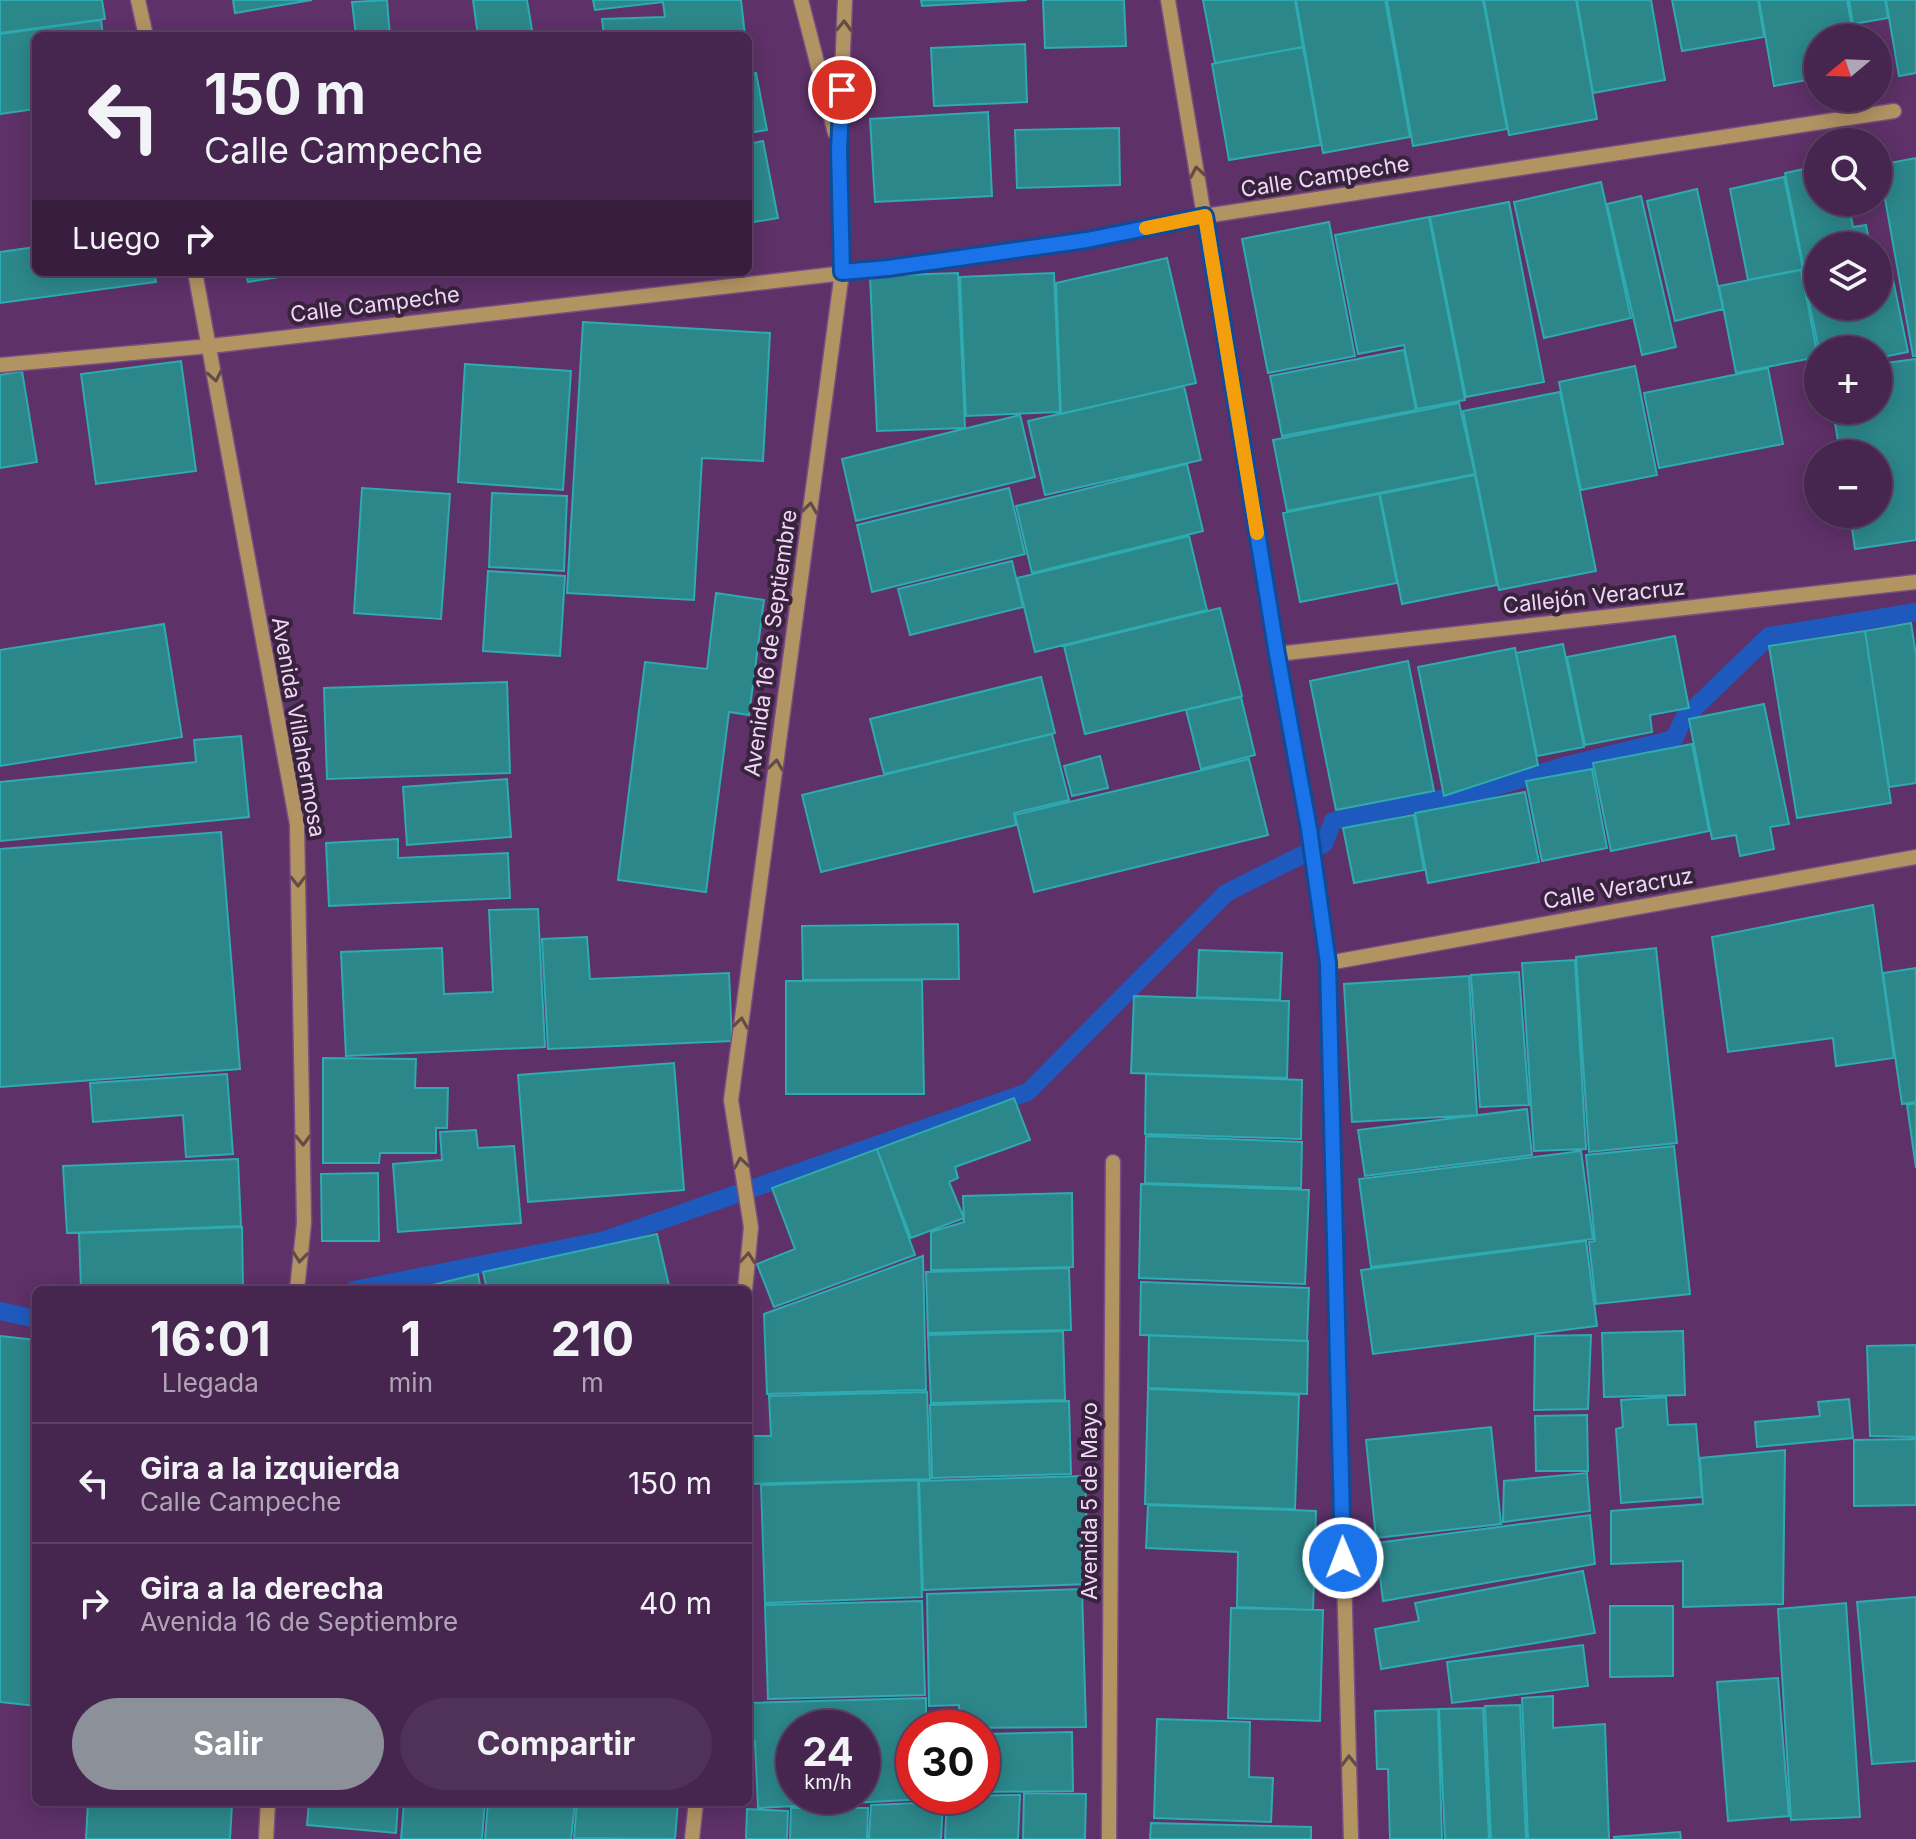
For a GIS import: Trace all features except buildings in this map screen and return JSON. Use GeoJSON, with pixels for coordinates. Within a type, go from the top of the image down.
{"type":"FeatureCollection","features":[{"type":"Feature","properties":{"kind":"street"},"geometry":{"type":"LineString","coordinates":[[138,0],[145,32]]}},
{"type":"Feature","properties":{"kind":"street"},"geometry":{"type":"LineString","coordinates":[[801,0],[839,149]]}},
{"type":"Feature","properties":{"kind":"street","name":"Avenida 16 de Septiembre"},"geometry":{"type":"LineString","coordinates":[[745,1286],[751,1227],[731,1100],[842,272],[839,149],[845,0]]}},
{"type":"Feature","properties":{"kind":"street"},"geometry":{"type":"LineString","coordinates":[[1168,0],[1309,829],[1328,963],[1351,1839]]}},
{"type":"Feature","properties":{"kind":"street","name":"Calle Campeche"},"geometry":{"type":"LineString","coordinates":[[0,365],[210,346],[888,268],[1087,240],[1205,216],[1894,111]]}},
{"type":"Feature","properties":{"kind":"street","name":"Avenida Villahermosa"},"geometry":{"type":"LineString","coordinates":[[196,276],[297,824],[304,1223],[297,1286]]}},
{"type":"Feature","properties":{"kind":"street","name":"Callejón Veracruz"},"geometry":{"type":"LineString","coordinates":[[1277,654],[1916,582]]}},
{"type":"Feature","properties":{"kind":"street","name":"Calle Veracruz"},"geometry":{"type":"LineString","coordinates":[[1328,963],[1916,857]]}},
{"type":"Feature","properties":{"kind":"street","name":"Avenida 5 de Mayo"},"geometry":{"type":"LineString","coordinates":[[1109,1839],[1113,1162]]}},
{"type":"Feature","properties":{"kind":"street"},"geometry":{"type":"LineString","coordinates":[[266,1839],[268,1806]]}},
{"type":"Feature","properties":{"kind":"street"},"geometry":{"type":"LineString","coordinates":[[692,1839],[696,1806]]}},
{"type":"Feature","properties":{"kind":"waterway"},"geometry":{"type":"LineString","coordinates":[[374,1286],[605,1240],[1028,1092],[1226,893],[1324,844],[1333,821],[1492,788],[1564,766],[1674,739],[1684,718],[1769,636],[1916,612]]}},
{"type":"Feature","properties":{"kind":"waterway"},"geometry":{"type":"LineString","coordinates":[[0,1311],[32,1318]]}},
{"type":"Feature","properties":{"kind":"slow traffic"},"geometry":{"type":"LineString","coordinates":[[1146,228],[1205,216],[1257,533]]}},
{"type":"Feature","properties":{"kind":"route"},"geometry":{"type":"LineString","coordinates":[[842,90],[839,149],[842,272],[1087,240],[1205,216],[1309,829],[1328,963],[1343,1558]]}}]}
